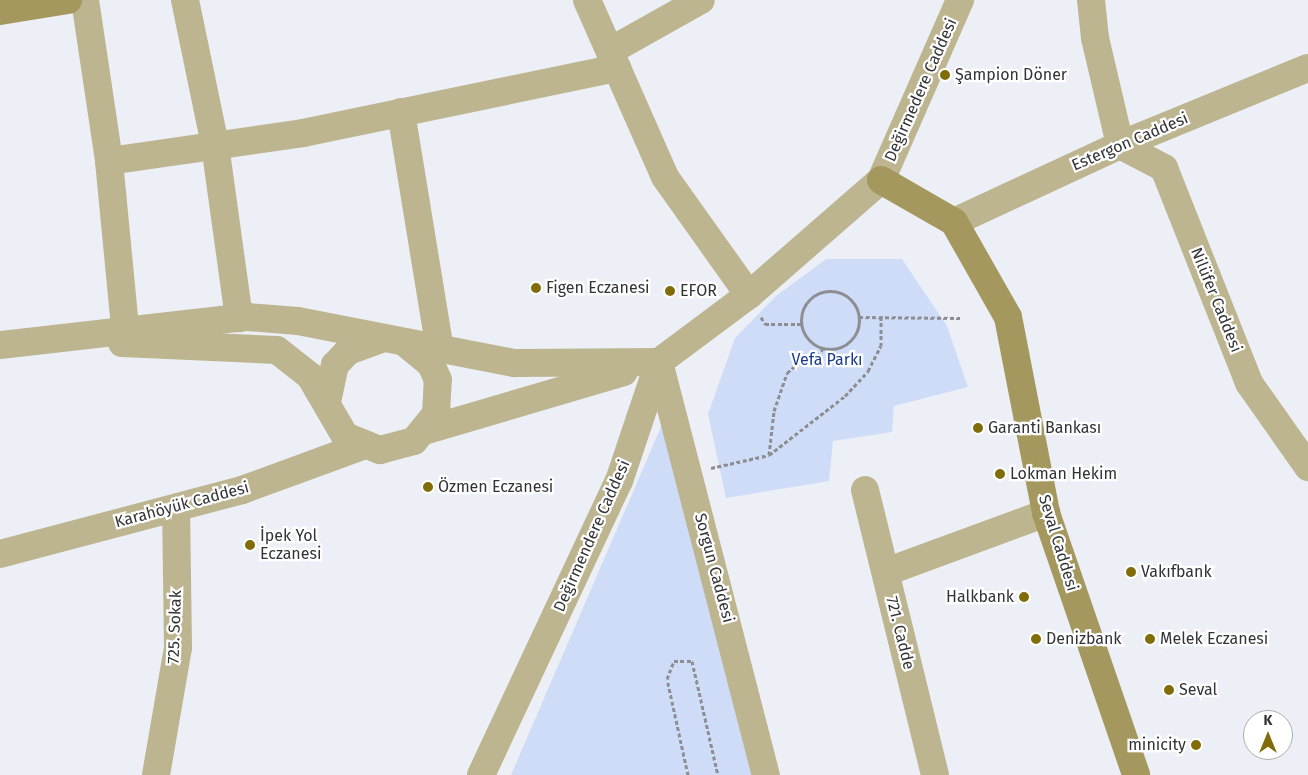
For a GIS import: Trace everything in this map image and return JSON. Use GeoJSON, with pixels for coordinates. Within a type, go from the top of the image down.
{"type":"FeatureCollection","features":[{"type":"Feature","properties":{"kind":"main road"},"geometry":{"type":"LineString","coordinates":[[0,11],[68,0]]}},
{"type":"Feature","properties":{"kind":"main road"},"geometry":{"type":"LineString","coordinates":[[881,180],[954,222]]}},
{"type":"Feature","properties":{"kind":"main road","name":"Seval Caddesi"},"geometry":{"type":"LineString","coordinates":[[954,222],[1008,317],[1046,513],[1136,775]]}},
{"type":"Feature","properties":{"kind":"street"},"geometry":{"type":"LineString","coordinates":[[85,0],[109,161],[125,328]]}},
{"type":"Feature","properties":{"kind":"street"},"geometry":{"type":"LineString","coordinates":[[184,0],[215,145],[240,318]]}},
{"type":"Feature","properties":{"kind":"street"},"geometry":{"type":"LineString","coordinates":[[587,0],[665,178],[749,295]]}},
{"type":"Feature","properties":{"kind":"street"},"geometry":{"type":"LineString","coordinates":[[109,161],[215,145],[401,112],[613,60],[701,0]]}},
{"type":"Feature","properties":{"kind":"street","name":"Değirmedere Caddesi"},"geometry":{"type":"LineString","coordinates":[[881,180],[960,0]]}},
{"type":"Feature","properties":{"kind":"street"},"geometry":{"type":"LineString","coordinates":[[1091,0],[1095,38],[1120,144]]}},
{"type":"Feature","properties":{"kind":"street","name":"Estergon Caddesi"},"geometry":{"type":"LineString","coordinates":[[954,222],[1120,144],[1308,68]]}},
{"type":"Feature","properties":{"kind":"street"},"geometry":{"type":"LineString","coordinates":[[401,112],[440,349]]}},
{"type":"Feature","properties":{"kind":"street","name":"Nilüfer Caddesi"},"geometry":{"type":"LineString","coordinates":[[1120,144],[1164,168],[1249,383],[1308,467]]}},
{"type":"Feature","properties":{"kind":"street"},"geometry":{"type":"LineString","coordinates":[[33,341],[258,346],[296,360],[328,402],[345,436],[362,446],[398,448],[427,430],[659,362],[749,295],[881,180]]}},
{"type":"Feature","properties":{"kind":"street"},"geometry":{"type":"LineString","coordinates":[[0,345],[125,328],[240,318],[298,321],[515,363],[659,362]]}},
{"type":"Feature","properties":{"kind":"street"},"geometry":{"type":"LineString","coordinates":[[328,402],[328,383],[348,351],[394,340],[418,350],[438,380],[438,406],[427,430]]}},
{"type":"Feature","properties":{"kind":"street","name":"Sorgun Caddesi"},"geometry":{"type":"LineString","coordinates":[[659,362],[766,775]]}},
{"type":"Feature","properties":{"kind":"street","name":"Değirmendere Caddesi"},"geometry":{"type":"LineString","coordinates":[[480,775],[620,481],[659,362]]}},
{"type":"Feature","properties":{"kind":"street","name":"Karahöyük Caddesi"},"geometry":{"type":"LineString","coordinates":[[0,554],[242,490],[362,446]]}},
{"type":"Feature","properties":{"kind":"street","name":"721. Cadde"},"geometry":{"type":"LineString","coordinates":[[865,490],[935,775]]}},
{"type":"Feature","properties":{"kind":"street","name":"725. Sokak"},"geometry":{"type":"LineString","coordinates":[[156,775],[178,648],[176,508]]}},
{"type":"Feature","properties":{"kind":"street"},"geometry":{"type":"LineString","coordinates":[[886,572],[1046,513]]}},
{"type":"Feature","properties":{"kind":"path"},"geometry":{"type":"LineString","coordinates":[[826,292],[844,295],[859,316],[849,342],[823,348],[808,339],[802,324],[810,299],[826,292]]}},
{"type":"Feature","properties":{"kind":"path"},"geometry":{"type":"LineString","coordinates":[[749,295],[765,324],[802,324]]}},
{"type":"Feature","properties":{"kind":"path"},"geometry":{"type":"LineString","coordinates":[[859,316],[960,318]]}},
{"type":"Feature","properties":{"kind":"path"},"geometry":{"type":"LineString","coordinates":[[688,473],[769,455],[846,396],[868,371],[881,346],[881,316]]}},
{"type":"Feature","properties":{"kind":"path"},"geometry":{"type":"LineString","coordinates":[[769,455],[774,411],[787,373],[805,357],[818,357],[823,348]]}},
{"type":"Feature","properties":{"kind":"path"},"geometry":{"type":"LineString","coordinates":[[688,775],[667,679],[674,661],[692,661],[718,775]]}},
{"type":"Feature","properties":{"kind":"green space","name":"Vefa Parkı"},"geometry":{"type":"Polygon","coordinates":[[[826,259],[902,259],[947,326],[968,387],[894,406],[892,432],[833,441],[829,481],[726,498],[708,414],[735,338],[776,296],[826,259]]]}},
{"type":"Feature","properties":{"kind":"green space"},"geometry":{"type":"Polygon","coordinates":[[[664,420],[752,775],[511,775],[664,420]]]}},
{"type":"Feature","properties":{"kind":"place","name":"Şampion Döner"},"geometry":{"type":"Point","coordinates":[945,75]}},
{"type":"Feature","properties":{"kind":"place","name":"Figen Eczanesi"},"geometry":{"type":"Point","coordinates":[536,288]}},
{"type":"Feature","properties":{"kind":"place","name":"EFOR"},"geometry":{"type":"Point","coordinates":[670,291]}},
{"type":"Feature","properties":{"kind":"place","name":"Garanti Bankası"},"geometry":{"type":"Point","coordinates":[978,428]}},
{"type":"Feature","properties":{"kind":"place","name":"Lokman Hekim"},"geometry":{"type":"Point","coordinates":[1000,474]}},
{"type":"Feature","properties":{"kind":"place","name":"Özmen Eczanesi"},"geometry":{"type":"Point","coordinates":[428,487]}},
{"type":"Feature","properties":{"kind":"place","name":"İpek Yol Eczanesi"},"geometry":{"type":"Point","coordinates":[250,545]}},
{"type":"Feature","properties":{"kind":"place","name":"Vakıfbank"},"geometry":{"type":"Point","coordinates":[1131,572]}},
{"type":"Feature","properties":{"kind":"place","name":"Halkbank"},"geometry":{"type":"Point","coordinates":[1024,597]}},
{"type":"Feature","properties":{"kind":"place","name":"Denizbank"},"geometry":{"type":"Point","coordinates":[1036,639]}},
{"type":"Feature","properties":{"kind":"place","name":"Melek Eczanesi"},"geometry":{"type":"Point","coordinates":[1150,639]}},
{"type":"Feature","properties":{"kind":"place","name":"Seval"},"geometry":{"type":"Point","coordinates":[1169,690]}},
{"type":"Feature","properties":{"kind":"place","name":"minicity"},"geometry":{"type":"Point","coordinates":[1196,745]}}]}
